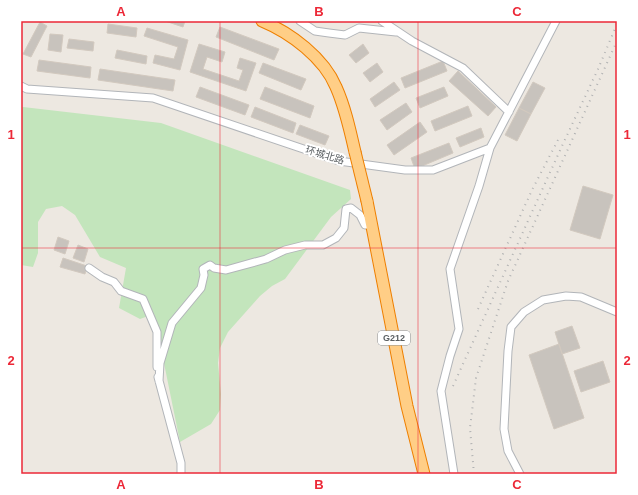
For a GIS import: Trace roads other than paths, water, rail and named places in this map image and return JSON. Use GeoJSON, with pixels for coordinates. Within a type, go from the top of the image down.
{"type":"FeatureCollection","features":[{"type":"Feature","properties":{"kind":"highway","name":"G212"},"geometry":{"type":"LineString","coordinates":[[262,21],[278,27],[315,56],[336,86],[346,116],[367,201],[407,406],[424,474]]}},
{"type":"Feature","properties":{"kind":"street"},"geometry":{"type":"LineString","coordinates":[[300,21],[315,31],[344,35],[359,28],[398,32]]}},
{"type":"Feature","properties":{"kind":"street"},"geometry":{"type":"LineString","coordinates":[[382,21],[412,41],[464,68],[509,112]]}},
{"type":"Feature","properties":{"kind":"street"},"geometry":{"type":"LineString","coordinates":[[454,474],[442,391],[450,356],[459,328],[450,269],[479,186],[490,148],[556,21]]}},
{"type":"Feature","properties":{"kind":"street","name":"环城北路"},"geometry":{"type":"LineString","coordinates":[[21,86],[26,89],[153,98],[339,160],[405,170],[433,170],[490,148]]}},
{"type":"Feature","properties":{"kind":"street"},"geometry":{"type":"LineString","coordinates":[[159,381],[160,363],[172,323],[201,288],[204,275],[203,269],[206,266],[210,264],[214,268],[226,270],[266,259],[285,250],[305,244],[323,245],[336,238],[344,228],[346,209],[351,208],[360,215],[365,224],[371,225]]}},
{"type":"Feature","properties":{"kind":"street"},"geometry":{"type":"LineString","coordinates":[[89,268],[102,277],[114,282],[121,291],[143,299],[157,332],[157,368],[159,381],[181,463],[187,474]]}},
{"type":"Feature","properties":{"kind":"street"},"geometry":{"type":"LineString","coordinates":[[520,474],[508,451],[504,429],[508,351],[511,327],[524,312],[543,300],[566,296],[581,297],[617,312]]}},
{"type":"Feature","properties":{"kind":"street"},"geometry":{"type":"LineString","coordinates":[[181,463],[181,474]]}},
{"type":"Feature","properties":{"kind":"railway"},"geometry":{"type":"LineString","coordinates":[[453,386],[598,69],[617,24]]}},
{"type":"Feature","properties":{"kind":"railway"},"geometry":{"type":"LineString","coordinates":[[474,474],[470,428],[476,378],[508,281],[617,41]]}},
{"type":"Feature","properties":{"kind":"railway"},"geometry":{"type":"LineString","coordinates":[[478,309],[532,190],[559,138]]}}]}
